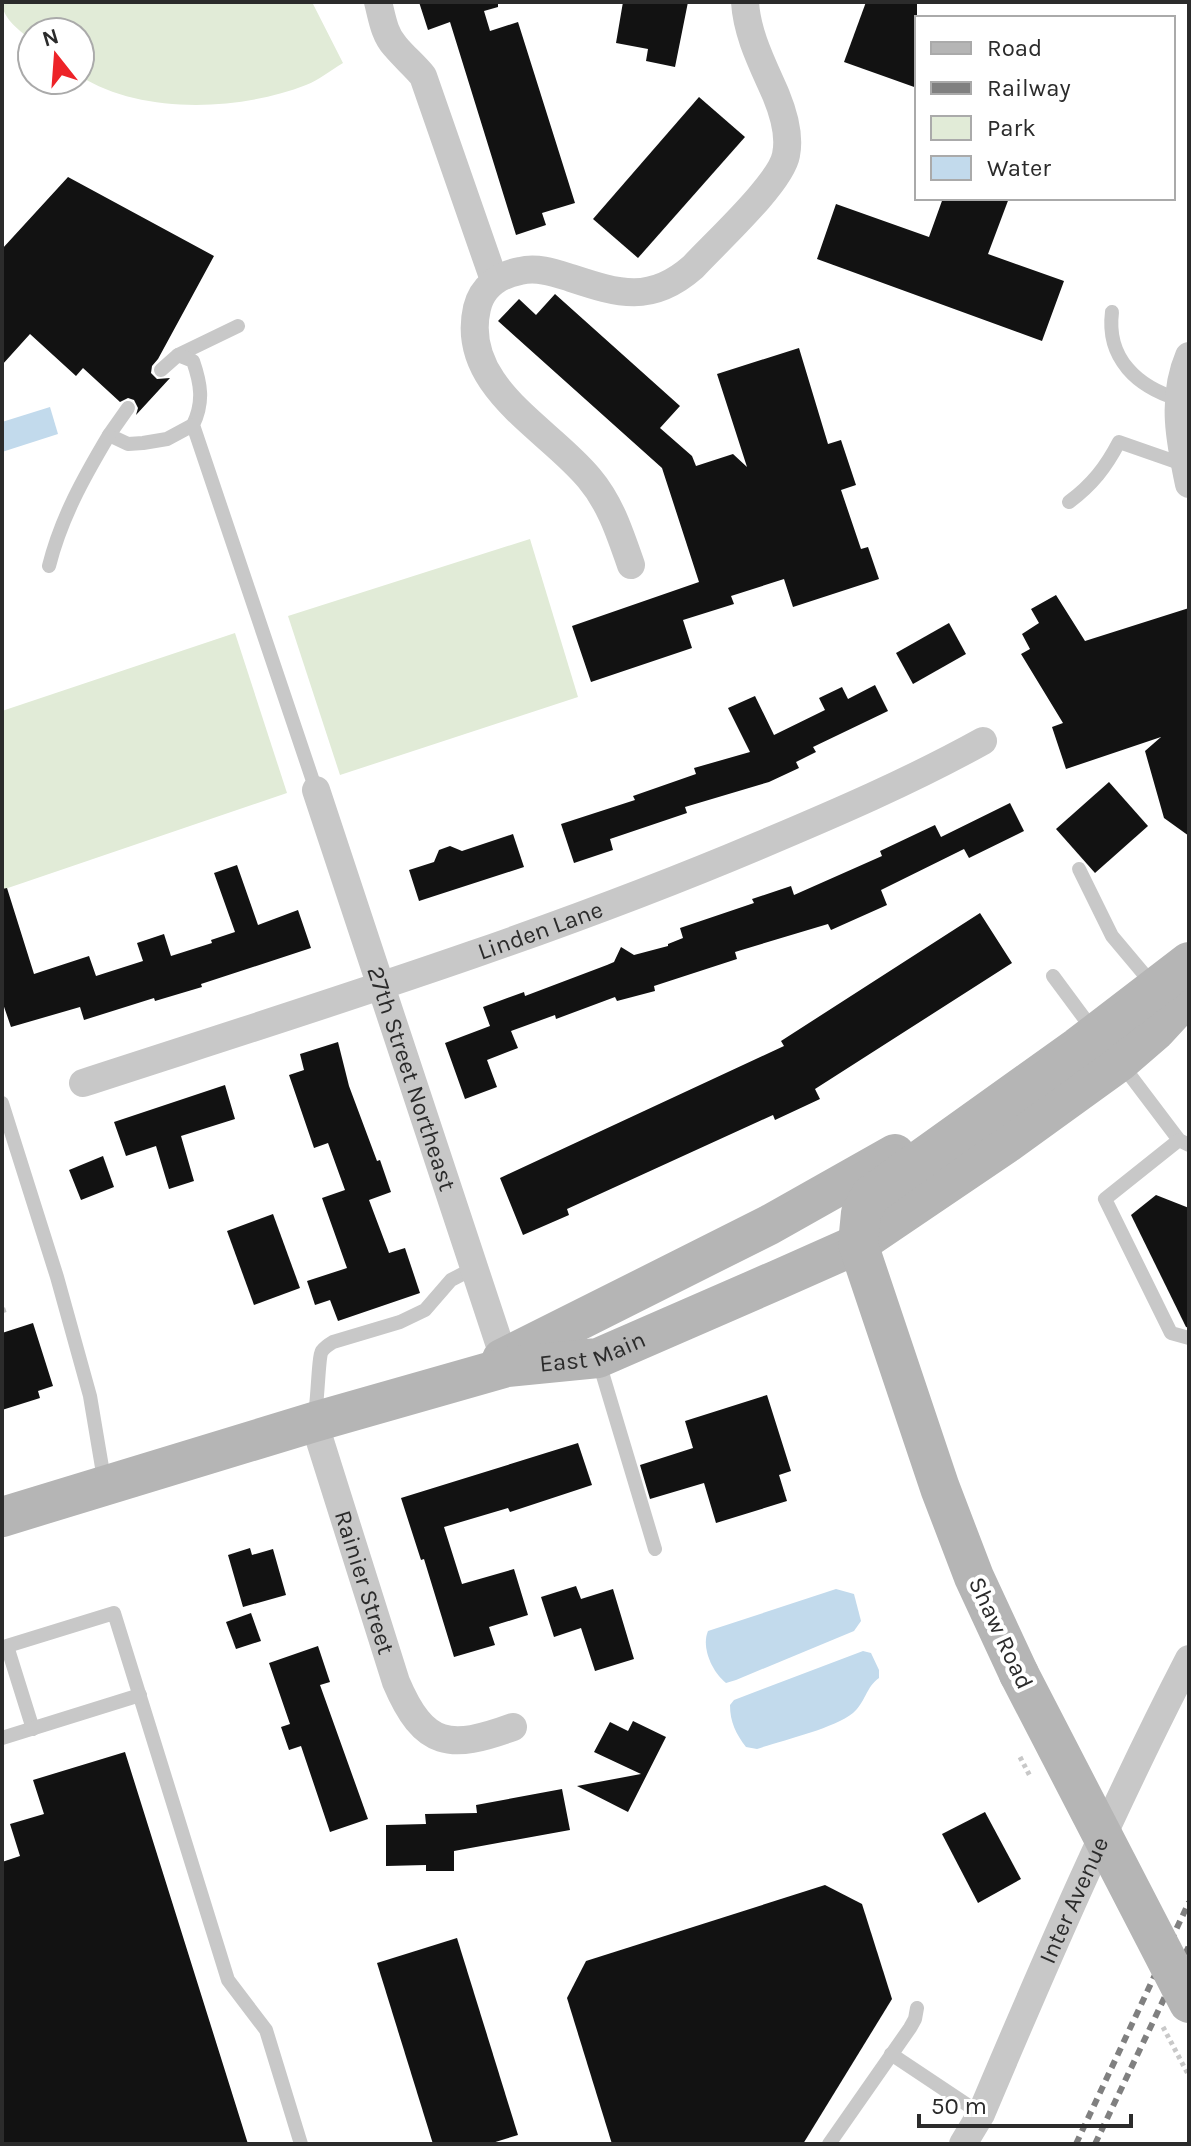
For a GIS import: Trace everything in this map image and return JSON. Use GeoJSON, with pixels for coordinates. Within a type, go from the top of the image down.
{"type":"FeatureCollection","features":[{"type":"Feature","properties":{"kind":"main road","name":"East Main"},"geometry":{"type":"LineString","coordinates":[[2,1517],[505,1363],[618,1299],[769,1225],[875,1164],[1098,1047],[1156,1030],[1172,991],[1189,962]]}},
{"type":"Feature","properties":{"kind":"main road","name":"East Main"},"geometry":{"type":"LineString","coordinates":[[858,1244],[861,1213],[871,1195],[1098,1047]]}},
{"type":"Feature","properties":{"kind":"main road","name":"East Main"},"geometry":{"type":"LineString","coordinates":[[618,1299],[801,1240],[842,1238],[858,1244]]}},
{"type":"Feature","properties":{"kind":"main road","name":"East Main"},"geometry":{"type":"LineString","coordinates":[[505,1363],[598,1358],[858,1244]]}},
{"type":"Feature","properties":{"kind":"main road","name":"Shaw Road"},"geometry":{"type":"LineString","coordinates":[[858,1244],[974,1577],[1019,1674],[1189,2003]]}},
{"type":"Feature","properties":{"kind":"street"},"geometry":{"type":"LineString","coordinates":[[378,2],[385,30],[394,45],[423,76],[494,280]]}},
{"type":"Feature","properties":{"kind":"street"},"geometry":{"type":"LineString","coordinates":[[631,565],[612,512],[589,477],[501,393],[485,369],[475,332],[475,313],[484,291],[494,280],[515,272],[548,271],[623,293],[656,290],[693,267],[775,178],[787,153],[786,131],[779,104],[747,21],[745,2]]}},
{"type":"Feature","properties":{"kind":"street"},"geometry":{"type":"LineString","coordinates":[[1187,474],[1178,399],[1189,356]]}},
{"type":"Feature","properties":{"kind":"street","name":"Linden Lane"},"geometry":{"type":"LineString","coordinates":[[83,1083],[478,955],[665,885],[813,823],[983,741]]}},
{"type":"Feature","properties":{"kind":"street","name":"27th Street Northeast"},"geometry":{"type":"LineString","coordinates":[[316,790],[505,1363]]}},
{"type":"Feature","properties":{"kind":"street","name":"Rainier Street"},"geometry":{"type":"LineString","coordinates":[[314,1422],[396,1682],[412,1715],[431,1734],[443,1739],[464,1741],[513,1727]]}},
{"type":"Feature","properties":{"kind":"street","name":"Inter Avenue"},"geometry":{"type":"LineString","coordinates":[[963,2144],[981,2114],[1130,1776],[1189,1659]]}},
{"type":"Feature","properties":{"kind":"lane"},"geometry":{"type":"LineString","coordinates":[[1112,312],[1111,334],[1132,374],[1145,386],[1178,399]]}},
{"type":"Feature","properties":{"kind":"lane"},"geometry":{"type":"LineString","coordinates":[[161,370],[178,355],[238,326]]}},
{"type":"Feature","properties":{"kind":"lane"},"geometry":{"type":"LineString","coordinates":[[109,435],[128,444],[143,443],[167,439],[193,425],[199,412],[199,380],[193,361],[178,355]]}},
{"type":"Feature","properties":{"kind":"lane"},"geometry":{"type":"LineString","coordinates":[[49,566],[64,517],[81,482],[128,408]]}},
{"type":"Feature","properties":{"kind":"lane"},"geometry":{"type":"LineString","coordinates":[[193,425],[316,790]]}},
{"type":"Feature","properties":{"kind":"lane"},"geometry":{"type":"LineString","coordinates":[[1069,502],[1089,487],[1105,469],[1119,442],[1187,474]]}},
{"type":"Feature","properties":{"kind":"lane"},"geometry":{"type":"LineString","coordinates":[[1079,869],[1112,936],[1172,991]]}},
{"type":"Feature","properties":{"kind":"lane"},"geometry":{"type":"LineString","coordinates":[[1053,976],[1098,1047],[1184,1143],[1105,1199],[1171,1333],[1189,1338]]}},
{"type":"Feature","properties":{"kind":"lane"},"geometry":{"type":"LineString","coordinates":[[2,1103],[86,1381],[105,1485]]}},
{"type":"Feature","properties":{"kind":"lane"},"geometry":{"type":"LineString","coordinates":[[314,1422],[319,1393],[318,1365],[323,1348],[333,1342],[400,1322],[425,1310],[451,1280],[474,1268]]}},
{"type":"Feature","properties":{"kind":"lane"},"geometry":{"type":"LineString","coordinates":[[598,1358],[655,1549]]}},
{"type":"Feature","properties":{"kind":"lane"},"geometry":{"type":"LineString","coordinates":[[33,1729],[7,1646],[114,1613],[228,1980],[266,2030],[301,2144]]}},
{"type":"Feature","properties":{"kind":"lane"},"geometry":{"type":"LineString","coordinates":[[2,1738],[140,1695]]}},
{"type":"Feature","properties":{"kind":"lane"},"geometry":{"type":"LineString","coordinates":[[829,2144],[915,2019],[917,2008]]}},
{"type":"Feature","properties":{"kind":"lane"},"geometry":{"type":"LineString","coordinates":[[891,2054],[981,2114]]}},
{"type":"Feature","properties":{"kind":"green space"},"geometry":{"type":"Polygon","coordinates":[[[2,2],[312,2],[343,63],[306,85],[280,94],[222,104],[161,103],[132,98],[96,84],[96,16],[16,16],[16,27],[2,2]]]}},
{"type":"Feature","properties":{"kind":"green space"},"geometry":{"type":"Polygon","coordinates":[[[530,539],[578,697],[340,775],[288,616],[530,539]]]}},
{"type":"Feature","properties":{"kind":"green space"},"geometry":{"type":"Polygon","coordinates":[[[235,633],[287,793],[2,890],[2,711],[235,633]]]}},
{"type":"Feature","properties":{"kind":"water"},"geometry":{"type":"Polygon","coordinates":[[[50,407],[58,434],[2,452],[2,422],[50,407]]]}},
{"type":"Feature","properties":{"kind":"water"},"geometry":{"type":"Polygon","coordinates":[[[836,1589],[854,1594],[861,1621],[854,1631],[726,1683],[716,1672],[707,1652],[708,1631],[836,1589]]]}},
{"type":"Feature","properties":{"kind":"water"},"geometry":{"type":"Polygon","coordinates":[[[863,1651],[871,1653],[879,1670],[879,1678],[853,1713],[807,1734],[757,1749],[746,1747],[732,1722],[730,1705],[734,1700],[863,1651]]]}},
{"type":"Feature","properties":{"kind":"building"},"geometry":{"type":"Polygon","coordinates":[[[419,2],[498,2],[498,7],[484,11],[490,31],[518,22],[575,203],[542,213],[546,225],[516,235],[450,22],[428,30],[419,2]]]}},
{"type":"Feature","properties":{"kind":"building"},"geometry":{"type":"Polygon","coordinates":[[[623,2],[688,2],[675,67],[646,61],[648,49],[616,43],[623,2]]]}},
{"type":"Feature","properties":{"kind":"building"},"geometry":{"type":"Polygon","coordinates":[[[866,2],[917,2],[915,87],[844,62],[866,2]]]}},
{"type":"Feature","properties":{"kind":"building"},"geometry":{"type":"Polygon","coordinates":[[[699,97],[745,137],[638,258],[593,219],[699,97]]]}},
{"type":"Feature","properties":{"kind":"building"},"geometry":{"type":"Polygon","coordinates":[[[68,177],[214,256],[152,366],[151,373],[157,379],[170,378],[136,415],[138,408],[134,400],[128,398],[120,402],[83,368],[76,376],[30,334],[2,365],[2,249],[68,177]]]}},
{"type":"Feature","properties":{"kind":"building"},"geometry":{"type":"Polygon","coordinates":[[[942,200],[1008,200],[988,254],[1064,281],[1042,341],[817,259],[836,204],[929,237],[942,200]]]}},
{"type":"Feature","properties":{"kind":"building"},"geometry":{"type":"Polygon","coordinates":[[[555,294],[680,406],[660,428],[692,456],[696,466],[733,454],[747,467],[717,374],[799,348],[828,444],[841,440],[856,485],[841,490],[861,549],[868,547],[879,579],[793,607],[784,579],[731,596],[734,604],[683,620],[692,648],[591,682],[572,626],[699,582],[662,468],[498,321],[519,299],[536,315],[555,294]]]}},
{"type":"Feature","properties":{"kind":"building"},"geometry":{"type":"Polygon","coordinates":[[[1056,595],[1085,641],[1189,608],[1189,836],[1164,818],[1145,751],[1161,737],[1066,769],[1052,727],[1063,723],[1021,654],[1030,649],[1022,634],[1039,623],[1031,609],[1056,595]]]}},
{"type":"Feature","properties":{"kind":"building"},"geometry":{"type":"Polygon","coordinates":[[[949,623],[966,654],[913,684],[896,653],[949,623]]]}},
{"type":"Feature","properties":{"kind":"building"},"geometry":{"type":"Polygon","coordinates":[[[875,685],[888,711],[813,747],[816,752],[796,762],[799,768],[769,782],[685,807],[687,813],[610,839],[613,850],[574,863],[561,824],[635,800],[633,796],[696,774],[694,768],[750,752],[728,708],[755,696],[774,735],[825,710],[819,698],[842,687],[848,699],[875,685]]]}},
{"type":"Feature","properties":{"kind":"building"},"geometry":{"type":"Polygon","coordinates":[[[1109,782],[1148,826],[1095,873],[1056,829],[1109,782]]]}},
{"type":"Feature","properties":{"kind":"building"},"geometry":{"type":"Polygon","coordinates":[[[1010,803],[1024,831],[969,858],[964,849],[881,890],[887,905],[831,930],[828,924],[735,952],[737,959],[654,986],[655,991],[617,1001],[615,997],[556,1019],[555,1015],[511,1031],[518,1048],[487,1060],[497,1087],[465,1099],[445,1043],[490,1026],[483,1007],[524,992],[525,996],[614,962],[621,947],[634,955],[668,946],[683,938],[680,928],[754,903],[752,899],[791,886],[794,895],[882,856],[880,851],[935,825],[941,837],[1010,803]]]}},
{"type":"Feature","properties":{"kind":"building"},"geometry":{"type":"Polygon","coordinates":[[[513,834],[524,867],[419,901],[409,870],[434,862],[439,850],[450,846],[462,851],[513,834]]]}},
{"type":"Feature","properties":{"kind":"building"},"geometry":{"type":"Polygon","coordinates":[[[237,865],[258,925],[298,910],[311,948],[201,984],[202,987],[84,1020],[80,1007],[11,1027],[2,1001],[2,889],[7,888],[34,974],[89,956],[96,976],[143,961],[137,943],[164,934],[171,956],[235,932],[214,873],[237,865]]]}},
{"type":"Feature","properties":{"kind":"building"},"geometry":{"type":"Polygon","coordinates":[[[980,913],[1012,963],[815,1089],[820,1099],[775,1120],[773,1115],[567,1209],[569,1215],[523,1235],[500,1178],[784,1046],[781,1041],[980,913]]]}},
{"type":"Feature","properties":{"kind":"building"},"geometry":{"type":"Polygon","coordinates":[[[338,1042],[349,1086],[391,1192],[369,1200],[389,1253],[405,1248],[420,1293],[338,1321],[330,1300],[315,1305],[307,1281],[347,1268],[322,1198],[345,1190],[328,1143],[314,1148],[289,1075],[304,1070],[300,1054],[338,1042]]]}},
{"type":"Feature","properties":{"kind":"building"},"geometry":{"type":"Polygon","coordinates":[[[225,1085],[235,1119],[181,1136],[194,1181],[169,1189],[156,1146],[126,1156],[114,1122],[225,1085]]]}},
{"type":"Feature","properties":{"kind":"building"},"geometry":{"type":"Polygon","coordinates":[[[103,1156],[114,1187],[81,1200],[69,1170],[103,1156]]]}},
{"type":"Feature","properties":{"kind":"building"},"geometry":{"type":"Polygon","coordinates":[[[1156,1195],[1189,1208],[1189,1328],[1131,1215],[1156,1195]]]}},
{"type":"Feature","properties":{"kind":"building"},"geometry":{"type":"Polygon","coordinates":[[[273,1214],[300,1288],[254,1305],[227,1231],[273,1214]]]}},
{"type":"Feature","properties":{"kind":"building"},"geometry":{"type":"Polygon","coordinates":[[[33,1323],[53,1386],[38,1391],[40,1398],[2,1410],[2,1333],[33,1323]]]}},
{"type":"Feature","properties":{"kind":"building"},"geometry":{"type":"Polygon","coordinates":[[[767,1395],[791,1471],[779,1475],[787,1501],[716,1523],[704,1483],[650,1499],[640,1465],[693,1448],[685,1421],[767,1395]]]}},
{"type":"Feature","properties":{"kind":"building"},"geometry":{"type":"Polygon","coordinates":[[[578,1443],[592,1485],[510,1512],[508,1508],[444,1527],[462,1584],[514,1569],[528,1615],[489,1627],[495,1645],[454,1657],[424,1559],[421,1560],[401,1498],[578,1443]]]}},
{"type":"Feature","properties":{"kind":"building"},"geometry":{"type":"Polygon","coordinates":[[[250,1548],[252,1555],[273,1549],[286,1595],[243,1607],[228,1555],[250,1548]]]}},
{"type":"Feature","properties":{"kind":"building"},"geometry":{"type":"Polygon","coordinates":[[[576,1586],[581,1599],[613,1589],[634,1659],[595,1671],[581,1628],[554,1637],[541,1597],[576,1586]]]}},
{"type":"Feature","properties":{"kind":"building"},"geometry":{"type":"Polygon","coordinates":[[[251,1613],[261,1641],[236,1649],[226,1622],[251,1613]]]}},
{"type":"Feature","properties":{"kind":"building"},"geometry":{"type":"Polygon","coordinates":[[[318,1646],[330,1682],[320,1685],[368,1819],[330,1832],[301,1746],[289,1750],[281,1727],[290,1724],[269,1663],[318,1646]]]}},
{"type":"Feature","properties":{"kind":"building"},"geometry":{"type":"Polygon","coordinates":[[[633,1721],[666,1737],[628,1812],[577,1786],[641,1774],[594,1752],[610,1722],[628,1731],[633,1721]]]}},
{"type":"Feature","properties":{"kind":"building"},"geometry":{"type":"Polygon","coordinates":[[[125,1752],[248,2144],[2,2144],[2,1862],[20,1856],[10,1824],[44,1814],[33,1780],[125,1752]]]}},
{"type":"Feature","properties":{"kind":"building"},"geometry":{"type":"Polygon","coordinates":[[[562,1789],[570,1830],[454,1851],[454,1871],[426,1871],[426,1865],[386,1866],[386,1825],[426,1824],[425,1814],[477,1813],[476,1805],[562,1789]]]}},
{"type":"Feature","properties":{"kind":"building"},"geometry":{"type":"Polygon","coordinates":[[[985,1812],[1021,1879],[978,1903],[942,1834],[985,1812]]]}},
{"type":"Feature","properties":{"kind":"building"},"geometry":{"type":"Polygon","coordinates":[[[825,1885],[862,1904],[892,1999],[803,2144],[612,2144],[567,1998],[586,1961],[825,1885]]]}},
{"type":"Feature","properties":{"kind":"building"},"geometry":{"type":"Polygon","coordinates":[[[457,1938],[518,2135],[489,2144],[433,2144],[377,1963],[457,1938]]]}},
{"type":"Feature","properties":{"kind":"railway"},"geometry":{"type":"LineString","coordinates":[[1076,2144],[1189,1902]]}},
{"type":"Feature","properties":{"kind":"railway"},"geometry":{"type":"LineString","coordinates":[[1095,2144],[1189,1946]]}}]}
